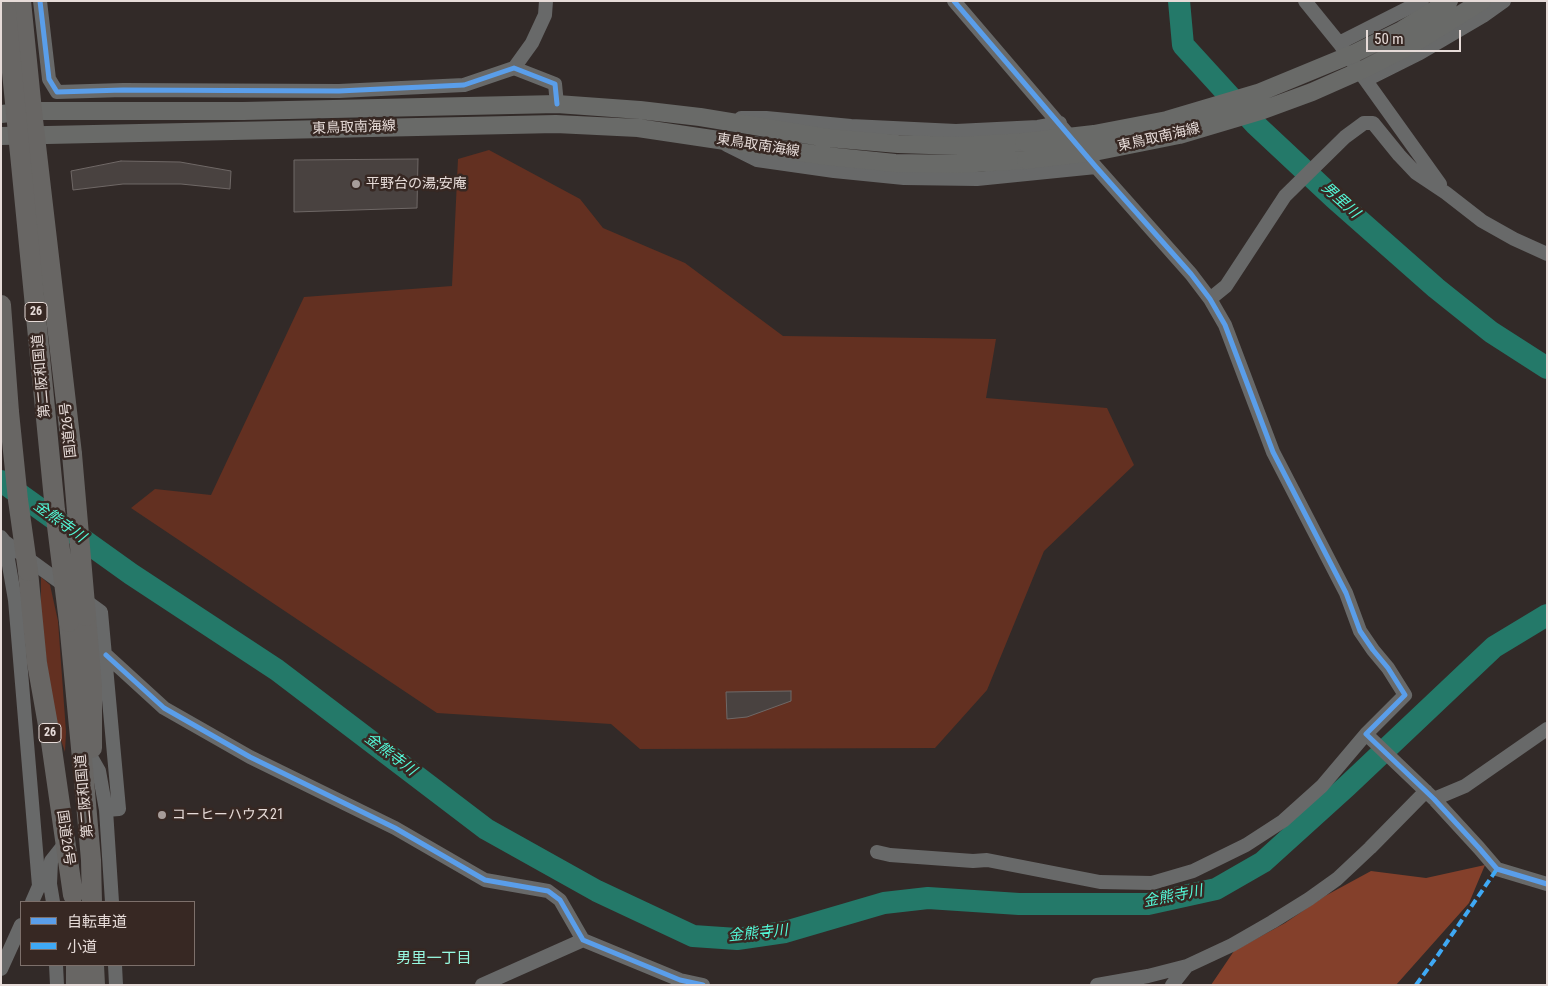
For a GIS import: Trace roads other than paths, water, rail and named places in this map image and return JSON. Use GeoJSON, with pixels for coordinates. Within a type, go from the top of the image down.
{"type":"FeatureCollection","features":[{"type":"Feature","properties":{"kind":"highway","name":"第二阪和国道"},"geometry":{"type":"LineString","coordinates":[[5,1],[55,510],[77,619],[74,691],[73,899]]}},
{"type":"Feature","properties":{"kind":"highway","name":"国道26号"},"geometry":{"type":"LineString","coordinates":[[21,1],[34,136],[72,454],[77,619],[92,687],[91,860]]}},
{"type":"Feature","properties":{"kind":"highway","name":"国道26号"},"geometry":{"type":"LineString","coordinates":[[2,312],[9,412],[37,663],[51,742],[73,899]]}},
{"type":"Feature","properties":{"kind":"highway","name":"第二阪和国道"},"geometry":{"type":"LineString","coordinates":[[74,691],[91,860],[92,901]]}},
{"type":"Feature","properties":{"kind":"highway"},"geometry":{"type":"LineString","coordinates":[[76,966],[76,985]]}},
{"type":"Feature","properties":{"kind":"highway"},"geometry":{"type":"LineString","coordinates":[[94,966],[95,985]]}},
{"type":"Feature","properties":{"kind":"main road","name":"東鳥取南海線"},"geometry":{"type":"LineString","coordinates":[[1,114],[32,111],[243,111],[557,104],[640,110],[700,117],[828,138],[898,144],[960,146],[1024,142],[1094,134],[1167,120],[1258,93],[1363,49],[1402,30],[1449,1]]}},
{"type":"Feature","properties":{"kind":"main road","name":"東鳥取南海線"},"geometry":{"type":"LineString","coordinates":[[1,136],[556,124],[638,128],[826,156],[895,163],[960,164],[1026,160],[1094,152],[1179,135],[1263,110],[1312,92],[1364,69],[1411,45],[1482,1]]}},
{"type":"Feature","properties":{"kind":"street"},"geometry":{"type":"LineString","coordinates":[[40,1],[49,79],[57,92],[123,90],[339,91],[464,85],[514,68],[532,43],[545,15],[546,1]]}},
{"type":"Feature","properties":{"kind":"street"},"geometry":{"type":"LineString","coordinates":[[876,852],[890,855],[955,860],[987,860],[1100,882],[1152,883],[1193,871],[1246,845],[1283,821],[1322,786],[1370,737],[1405,695],[1388,668],[1360,631],[1346,593],[1274,452],[1225,325],[1210,299],[1191,274],[1096,167],[954,1]]}},
{"type":"Feature","properties":{"kind":"street"},"geometry":{"type":"LineString","coordinates":[[1305,1],[1339,43],[1446,193]]}},
{"type":"Feature","properties":{"kind":"street"},"geometry":{"type":"LineString","coordinates":[[1339,43],[1422,1]]}},
{"type":"Feature","properties":{"kind":"street"},"geometry":{"type":"LineString","coordinates":[[1366,80],[1420,53],[1483,16],[1504,1]]}},
{"type":"Feature","properties":{"kind":"street"},"geometry":{"type":"LineString","coordinates":[[514,68],[555,84],[557,104]]}},
{"type":"Feature","properties":{"kind":"street"},"geometry":{"type":"LineString","coordinates":[[700,117],[766,118],[851,126],[956,131],[1038,127],[1060,123]]}},
{"type":"Feature","properties":{"kind":"street"},"geometry":{"type":"LineString","coordinates":[[1210,299],[1226,286],[1285,196],[1345,137],[1364,123],[1374,123],[1416,172],[1482,221],[1514,239],[1547,254]]}},
{"type":"Feature","properties":{"kind":"street"},"geometry":{"type":"LineString","coordinates":[[718,139],[757,160],[834,171],[904,178],[977,179],[1096,167]]}},
{"type":"Feature","properties":{"kind":"street"},"geometry":{"type":"LineString","coordinates":[[3,540],[101,612],[119,809],[106,810]]}},
{"type":"Feature","properties":{"kind":"street"},"geometry":{"type":"LineString","coordinates":[[3,540],[15,600],[45,885],[53,901]]}},
{"type":"Feature","properties":{"kind":"street"},"geometry":{"type":"LineString","coordinates":[[106,654],[164,708],[250,757],[395,828],[485,880],[548,891],[560,900],[583,940],[680,980],[703,985]]}},
{"type":"Feature","properties":{"kind":"street"},"geometry":{"type":"LineString","coordinates":[[1097,985],[1148,976],[1187,966],[1232,945],[1308,900],[1337,878],[1427,792],[1465,786],[1547,729]]}},
{"type":"Feature","properties":{"kind":"street"},"geometry":{"type":"LineString","coordinates":[[1370,737],[1427,792],[1497,869],[1547,884]]}},
{"type":"Feature","properties":{"kind":"street"},"geometry":{"type":"LineString","coordinates":[[92,757],[99,771],[106,810],[112,901]]}},
{"type":"Feature","properties":{"kind":"street"},"geometry":{"type":"LineString","coordinates":[[33,901],[45,885],[50,861],[66,842]]}},
{"type":"Feature","properties":{"kind":"street"},"geometry":{"type":"LineString","coordinates":[[1,969],[20,927]]}},
{"type":"Feature","properties":{"kind":"street"},"geometry":{"type":"LineString","coordinates":[[482,985],[583,940]]}},
{"type":"Feature","properties":{"kind":"street"},"geometry":{"type":"LineString","coordinates":[[56,966],[57,985]]}},
{"type":"Feature","properties":{"kind":"street"},"geometry":{"type":"LineString","coordinates":[[115,966],[116,985]]}},
{"type":"Feature","properties":{"kind":"street"},"geometry":{"type":"LineString","coordinates":[[1172,985],[1187,966]]}},
{"type":"Feature","properties":{"kind":"waterway","name":"男里川"},"geometry":{"type":"LineString","coordinates":[[1179,1],[1183,45],[1256,125],[1334,198],[1436,288],[1491,332],[1547,368]]}},
{"type":"Feature","properties":{"kind":"waterway","name":"金熊寺川"},"geometry":{"type":"LineString","coordinates":[[1,481],[131,574],[277,670],[486,829],[597,891],[693,936],[737,939],[785,932],[884,903],[928,898],[1019,904],[1148,904],[1216,889],[1263,862],[1347,786],[1494,647],[1547,615]]}},
{"type":"Feature","properties":{"kind":"place","name":"平野台の湯;安庵"},"geometry":{"type":"Point","coordinates":[356,184]}},
{"type":"Feature","properties":{"kind":"place","name":"コーヒーハウス21"},"geometry":{"type":"Point","coordinates":[162,815]}},
{"type":"Feature","properties":{"kind":"district","name":"男里一丁目"},"geometry":{"type":"Point","coordinates":[434,959]}}]}
